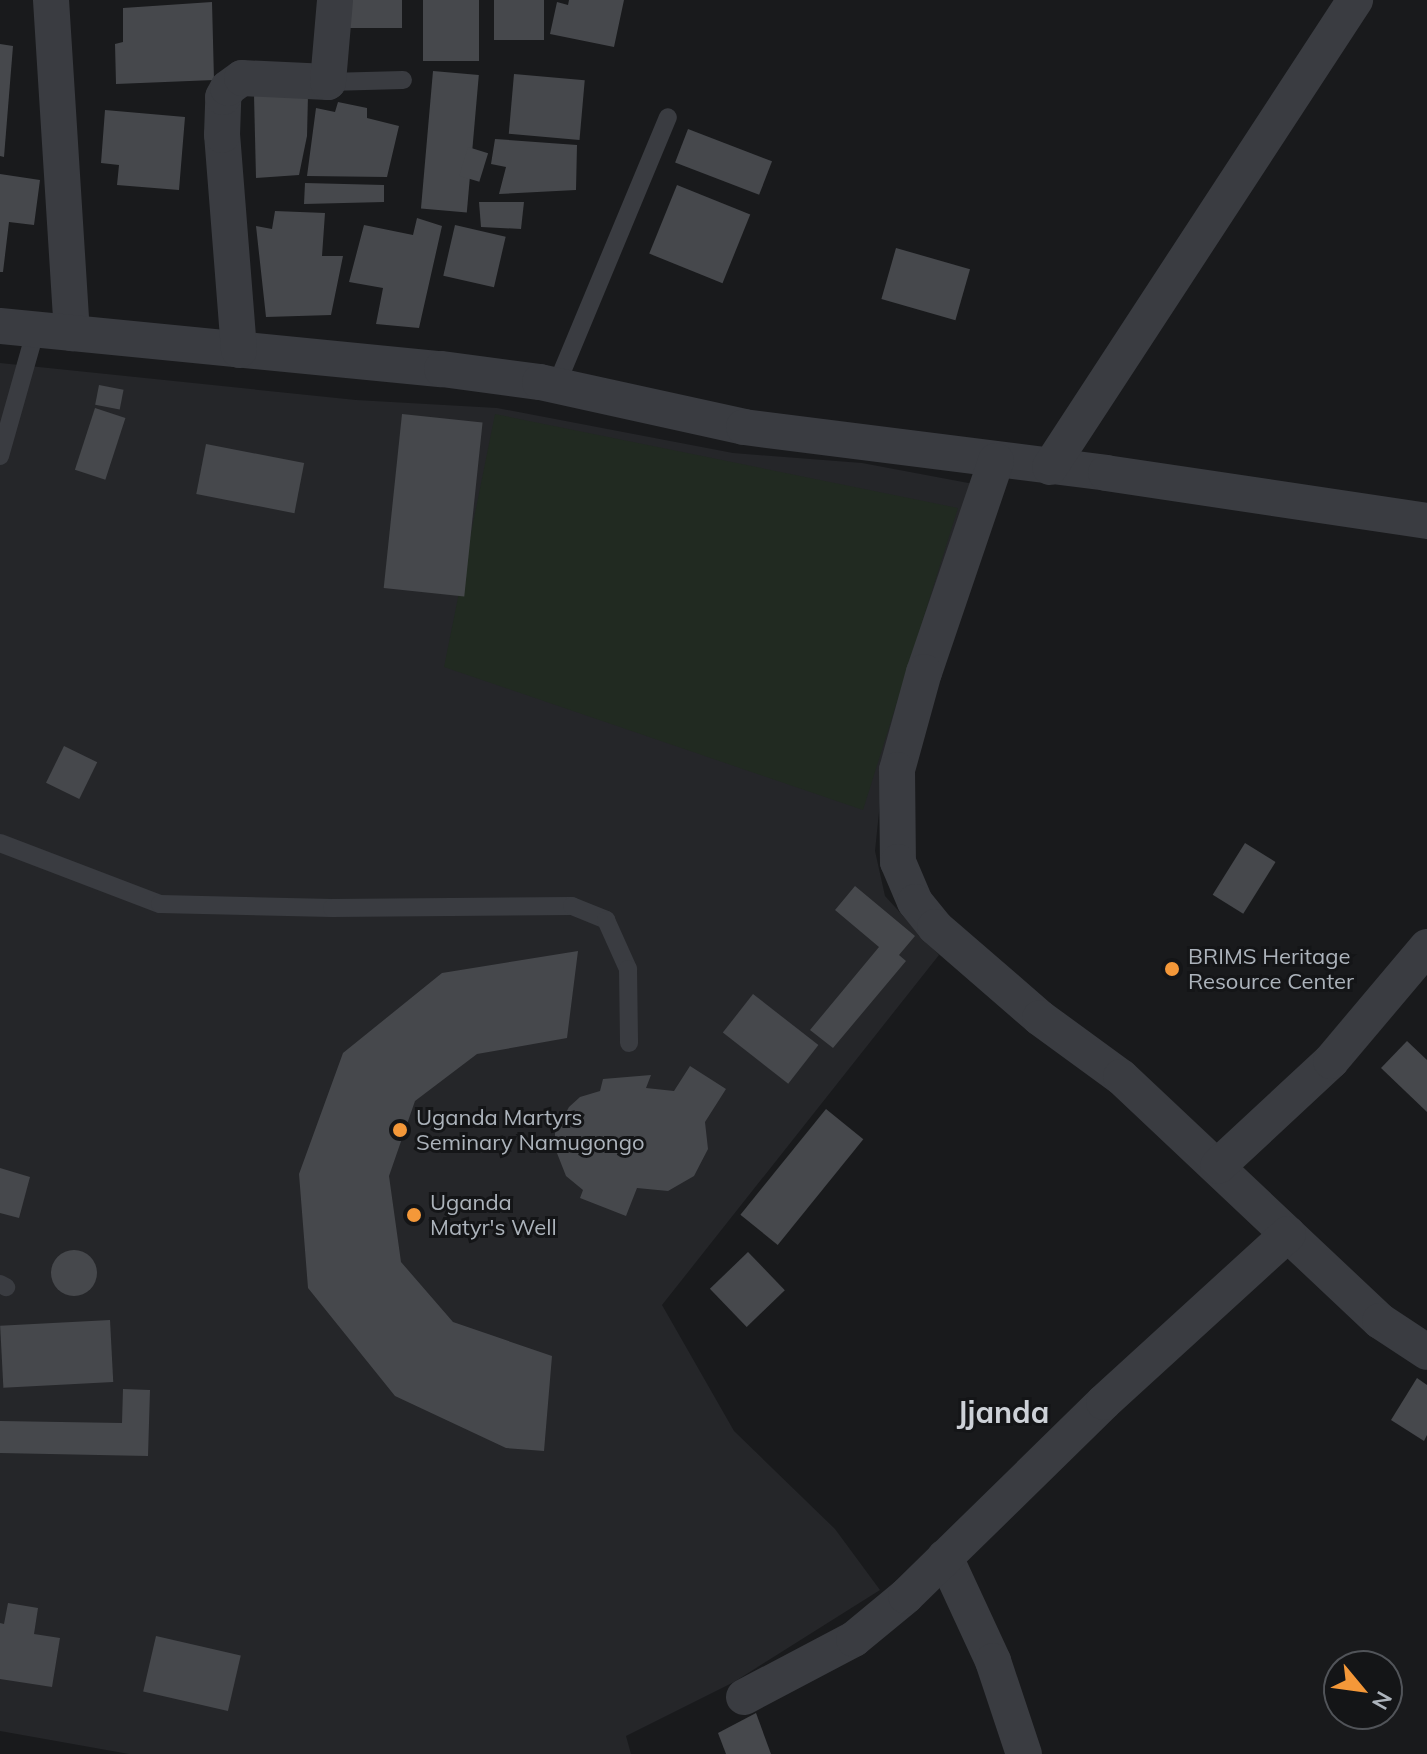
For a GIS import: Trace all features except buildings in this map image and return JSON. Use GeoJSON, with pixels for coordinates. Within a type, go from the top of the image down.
{"type":"FeatureCollection","features":[{"type":"Feature","properties":{"kind":"street"},"geometry":{"type":"LineString","coordinates":[[51,0],[72,333]]}},
{"type":"Feature","properties":{"kind":"street"},"geometry":{"type":"LineString","coordinates":[[239,350],[222,135],[223,97],[228,88],[242,78],[328,82],[335,0]]}},
{"type":"Feature","properties":{"kind":"street"},"geometry":{"type":"LineString","coordinates":[[1050,467],[1355,0]]}},
{"type":"Feature","properties":{"kind":"street"},"geometry":{"type":"LineString","coordinates":[[0,326],[442,369],[556,386],[744,427],[1427,521]]}},
{"type":"Feature","properties":{"kind":"street"},"geometry":{"type":"LineString","coordinates":[[996,461],[924,672],[897,770],[898,862],[915,902],[935,927],[1040,1018],[1121,1077],[1380,1321],[1427,1352]]}},
{"type":"Feature","properties":{"kind":"street"},"geometry":{"type":"LineString","coordinates":[[1218,1166],[1331,1061],[1427,947]]}},
{"type":"Feature","properties":{"kind":"street"},"geometry":{"type":"LineString","coordinates":[[744,1697],[854,1639],[906,1596],[1092,1412],[1288,1234]]}},
{"type":"Feature","properties":{"kind":"street"},"geometry":{"type":"LineString","coordinates":[[945,1557],[993,1661],[1024,1754]]}},
{"type":"Feature","properties":{"kind":"lane"},"geometry":{"type":"LineString","coordinates":[[328,82],[403,80]]}},
{"type":"Feature","properties":{"kind":"lane"},"geometry":{"type":"LineString","coordinates":[[556,386],[668,117]]}},
{"type":"Feature","properties":{"kind":"lane"},"geometry":{"type":"LineString","coordinates":[[0,456],[36,329]]}},
{"type":"Feature","properties":{"kind":"lane"},"geometry":{"type":"LineString","coordinates":[[0,843],[160,904],[332,908],[572,906],[606,920],[628,969],[629,1043]]}},
{"type":"Feature","properties":{"kind":"shaded area","name":"Uganda Martyrs Seminary Namugongo"},"geometry":{"type":"Polygon","coordinates":[[[0,363],[356,400],[497,408],[733,453],[862,463],[979,485],[883,773],[875,851],[885,896],[939,955],[662,1305],[734,1431],[835,1529],[880,1590],[734,1682],[626,1736],[631,1754],[129,1754],[0,1731],[0,363]]]}},
{"type":"Feature","properties":{"kind":"shaded area"},"geometry":{"type":"Polygon","coordinates":[[[495,414],[958,508],[863,810],[444,667],[495,414]]]}},
{"type":"Feature","properties":{"kind":"place","name":"BRIMS Heritage Resource Center"},"geometry":{"type":"Point","coordinates":[1172,969]}},
{"type":"Feature","properties":{"kind":"place","name":"Uganda Martyrs Seminary Namugongo"},"geometry":{"type":"Point","coordinates":[400,1130]}},
{"type":"Feature","properties":{"kind":"place","name":"Uganda Matyr's Well"},"geometry":{"type":"Point","coordinates":[414,1215]}},
{"type":"Feature","properties":{"kind":"district","name":"Jjanda"},"geometry":{"type":"Point","coordinates":[1003,1412]}}]}
